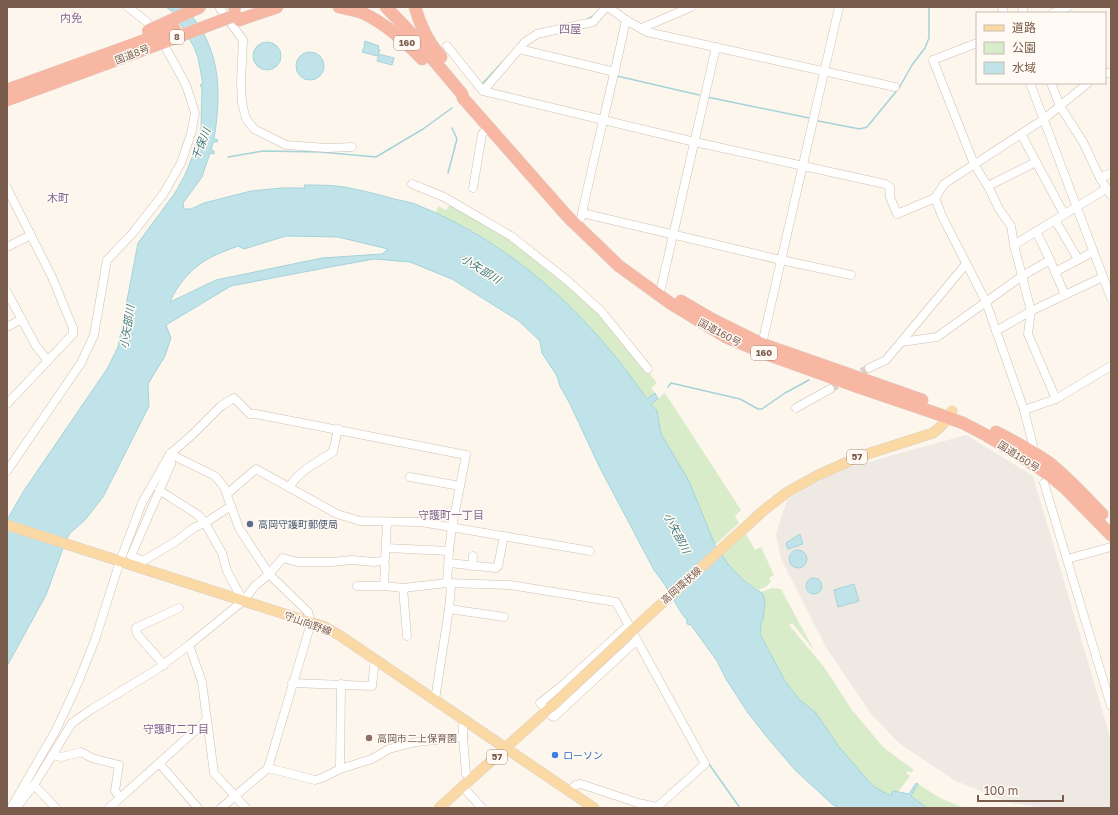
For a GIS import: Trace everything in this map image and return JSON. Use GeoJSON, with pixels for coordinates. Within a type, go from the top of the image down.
{"type":"FeatureCollection","features":[{"type":"Feature","properties":{"kind":"highway"},"geometry":{"type":"LineString","coordinates":[[7,90],[139,43],[200,7]]}},
{"type":"Feature","properties":{"kind":"highway","name":"国道8号"},"geometry":{"type":"LineString","coordinates":[[7,100],[119,60],[139,43],[236,12],[257,7]]}},
{"type":"Feature","properties":{"kind":"highway"},"geometry":{"type":"LineString","coordinates":[[236,12],[277,7]]}},
{"type":"Feature","properties":{"kind":"highway","name":"160"},"geometry":{"type":"LineString","coordinates":[[339,7],[362,13],[400,36],[460,96],[466,96]]}},
{"type":"Feature","properties":{"kind":"highway","name":"160"},"geometry":{"type":"LineString","coordinates":[[386,7],[410,32],[462,94],[466,96]]}},
{"type":"Feature","properties":{"kind":"highway","name":"160"},"geometry":{"type":"LineString","coordinates":[[392,7],[466,92],[466,96]]}},
{"type":"Feature","properties":{"kind":"highway","name":"160"},"geometry":{"type":"LineString","coordinates":[[415,7],[421,28],[432,46],[468,90],[466,96]]}},
{"type":"Feature","properties":{"kind":"highway","name":"国道160号"},"geometry":{"type":"LineString","coordinates":[[466,96],[489,127],[568,217],[619,266],[650,289],[700,322],[726,337],[769,355],[950,415],[965,416],[1016,443],[1050,464],[1078,488],[1111,524]]}},
{"type":"Feature","properties":{"kind":"highway","name":"国道160号"},"geometry":{"type":"LineString","coordinates":[[466,96],[559,195],[582,216],[617,255],[661,288],[710,318],[762,344],[950,415],[1022,456],[1048,474],[1065,488],[1111,535]]}},
{"type":"Feature","properties":{"kind":"main road","name":"高岡環状線"},"geometry":{"type":"LineString","coordinates":[[439,808],[550,708],[632,627],[645,618],[763,511],[786,493],[818,475],[861,456],[933,433],[941,427],[950,415]]}},
{"type":"Feature","properties":{"kind":"main road","name":"守山向野線"},"geometry":{"type":"LineString","coordinates":[[7,525],[325,627],[466,720],[594,808]]}},
{"type":"Feature","properties":{"kind":"street"},"geometry":{"type":"LineString","coordinates":[[7,472],[81,363],[94,335],[107,260],[132,234],[164,193],[181,163],[191,134],[195,113],[186,85],[168,52],[148,22],[128,7]]}},
{"type":"Feature","properties":{"kind":"street"},"geometry":{"type":"LineString","coordinates":[[219,7],[243,40],[243,66],[241,82],[242,103],[246,119],[254,129],[286,145],[327,148],[352,147]]}},
{"type":"Feature","properties":{"kind":"street"},"geometry":{"type":"LineString","coordinates":[[482,91],[525,42],[537,34],[593,22],[607,7],[647,32],[895,88]]}},
{"type":"Feature","properties":{"kind":"street"},"geometry":{"type":"LineString","coordinates":[[642,28],[691,7]]}},
{"type":"Feature","properties":{"kind":"street"},"geometry":{"type":"LineString","coordinates":[[762,344],[838,7]]}},
{"type":"Feature","properties":{"kind":"street"},"geometry":{"type":"LineString","coordinates":[[1056,12],[1068,7]]}},
{"type":"Feature","properties":{"kind":"street"},"geometry":{"type":"LineString","coordinates":[[626,20],[615,72],[602,120],[582,216],[673,234],[851,275]]}},
{"type":"Feature","properties":{"kind":"street"},"geometry":{"type":"LineString","coordinates":[[976,42],[933,60],[974,164],[988,186],[999,209],[1011,226],[1014,245],[1032,311],[1028,334],[1056,399]]}},
{"type":"Feature","properties":{"kind":"street"},"geometry":{"type":"LineString","coordinates":[[447,46],[482,91],[695,142],[885,184],[890,187],[890,197],[897,214],[935,198],[944,184],[1044,119],[1087,84]]}},
{"type":"Feature","properties":{"kind":"street"},"geometry":{"type":"LineString","coordinates":[[661,288],[716,47]]}},
{"type":"Feature","properties":{"kind":"street"},"geometry":{"type":"LineString","coordinates":[[519,49],[615,72]]}},
{"type":"Feature","properties":{"kind":"street"},"geometry":{"type":"LineString","coordinates":[[1030,84],[1111,298]]}},
{"type":"Feature","properties":{"kind":"street"},"geometry":{"type":"LineString","coordinates":[[1014,245],[1076,206],[1109,192],[1100,178],[1083,142],[1060,106],[1051,84]]}},
{"type":"Feature","properties":{"kind":"street"},"geometry":{"type":"LineString","coordinates":[[473,188],[482,134],[489,127]]}},
{"type":"Feature","properties":{"kind":"street"},"geometry":{"type":"LineString","coordinates":[[1021,134],[1064,214]]}},
{"type":"Feature","properties":{"kind":"street"},"geometry":{"type":"LineString","coordinates":[[988,186],[1036,162]]}},
{"type":"Feature","properties":{"kind":"street"},"geometry":{"type":"LineString","coordinates":[[1100,178],[1111,173]]}},
{"type":"Feature","properties":{"kind":"street"},"geometry":{"type":"LineString","coordinates":[[412,184],[444,198],[511,236],[568,281],[601,311],[648,369]]}},
{"type":"Feature","properties":{"kind":"street"},"geometry":{"type":"LineString","coordinates":[[7,188],[52,277],[73,334],[7,403]]}},
{"type":"Feature","properties":{"kind":"street"},"geometry":{"type":"LineString","coordinates":[[935,198],[942,216],[986,302],[1024,410],[1032,445]]}},
{"type":"Feature","properties":{"kind":"street"},"geometry":{"type":"LineString","coordinates":[[1055,220],[1078,259]]}},
{"type":"Feature","properties":{"kind":"street"},"geometry":{"type":"LineString","coordinates":[[1036,231],[1065,295]]}},
{"type":"Feature","properties":{"kind":"street"},"geometry":{"type":"LineString","coordinates":[[7,247],[32,235]]}},
{"type":"Feature","properties":{"kind":"street"},"geometry":{"type":"LineString","coordinates":[[1055,272],[1093,252]]}},
{"type":"Feature","properties":{"kind":"street"},"geometry":{"type":"LineString","coordinates":[[901,342],[937,337],[1022,276],[1050,260]]}},
{"type":"Feature","properties":{"kind":"street"},"geometry":{"type":"LineString","coordinates":[[869,368],[886,360],[966,264]]}},
{"type":"Feature","properties":{"kind":"street"},"geometry":{"type":"LineString","coordinates":[[996,331],[1032,311],[1103,277]]}},
{"type":"Feature","properties":{"kind":"street"},"geometry":{"type":"LineString","coordinates":[[7,292],[36,346],[48,361]]}},
{"type":"Feature","properties":{"kind":"street"},"geometry":{"type":"LineString","coordinates":[[7,327],[22,319]]}},
{"type":"Feature","properties":{"kind":"street"},"geometry":{"type":"LineString","coordinates":[[1024,410],[1056,399],[1111,366]]}},
{"type":"Feature","properties":{"kind":"street"},"geometry":{"type":"LineString","coordinates":[[796,408],[830,389]]}},
{"type":"Feature","properties":{"kind":"street"},"geometry":{"type":"LineString","coordinates":[[10,808],[56,730],[77,685],[94,640],[118,560],[142,503],[170,454],[192,435],[208,417],[221,406],[234,398],[250,414],[338,429],[466,455],[449,550],[447,583],[450,587],[449,609],[435,700]]}},
{"type":"Feature","properties":{"kind":"street"},"geometry":{"type":"LineString","coordinates":[[289,487],[306,469],[334,452],[338,429]]}},
{"type":"Feature","properties":{"kind":"street"},"geometry":{"type":"LineString","coordinates":[[170,454],[171,464],[131,556],[143,561],[175,542],[195,527],[205,523],[231,506]]}},
{"type":"Feature","properties":{"kind":"street"},"geometry":{"type":"LineString","coordinates":[[170,454],[215,476],[224,487],[239,528],[269,574],[308,612],[311,623],[268,768],[221,808]]}},
{"type":"Feature","properties":{"kind":"street"},"geometry":{"type":"LineString","coordinates":[[227,494],[256,469],[337,514],[360,521],[387,523],[422,522],[590,551]]}},
{"type":"Feature","properties":{"kind":"street"},"geometry":{"type":"LineString","coordinates":[[410,477],[460,486]]}},
{"type":"Feature","properties":{"kind":"street"},"geometry":{"type":"LineString","coordinates":[[1044,483],[1111,706]]}},
{"type":"Feature","properties":{"kind":"street"},"geometry":{"type":"LineString","coordinates":[[159,490],[198,515],[205,523],[222,553],[227,572],[243,601]]}},
{"type":"Feature","properties":{"kind":"street"},"geometry":{"type":"LineString","coordinates":[[16,808],[34,785],[72,723],[164,664],[189,645],[243,601],[255,586],[269,574],[283,558],[297,562],[332,562],[352,560],[374,562],[382,561],[385,559],[387,523]]}},
{"type":"Feature","properties":{"kind":"street"},"geometry":{"type":"LineString","coordinates":[[448,564],[496,568],[504,536]]}},
{"type":"Feature","properties":{"kind":"street"},"geometry":{"type":"LineString","coordinates":[[1067,559],[1111,547]]}},
{"type":"Feature","properties":{"kind":"street"},"geometry":{"type":"LineString","coordinates":[[386,548],[449,550]]}},
{"type":"Feature","properties":{"kind":"street"},"geometry":{"type":"LineString","coordinates":[[472,566],[473,556]]}},
{"type":"Feature","properties":{"kind":"street"},"geometry":{"type":"LineString","coordinates":[[382,561],[385,564],[384,586]]}},
{"type":"Feature","properties":{"kind":"street"},"geometry":{"type":"LineString","coordinates":[[357,586],[403,588],[447,583],[510,585],[616,602],[632,627],[637,640],[705,764],[657,807],[637,806],[581,784],[576,785],[570,791]]}},
{"type":"Feature","properties":{"kind":"street"},"geometry":{"type":"LineString","coordinates":[[403,588],[407,636]]}},
{"type":"Feature","properties":{"kind":"street"},"geometry":{"type":"LineString","coordinates":[[164,664],[136,634],[136,628],[179,608]]}},
{"type":"Feature","properties":{"kind":"street"},"geometry":{"type":"LineString","coordinates":[[449,609],[504,617]]}},
{"type":"Feature","properties":{"kind":"street"},"geometry":{"type":"LineString","coordinates":[[550,708],[552,716],[554,717],[558,715],[637,640]]}},
{"type":"Feature","properties":{"kind":"street"},"geometry":{"type":"LineString","coordinates":[[189,645],[202,682],[214,773],[246,808]]}},
{"type":"Feature","properties":{"kind":"street"},"geometry":{"type":"LineString","coordinates":[[292,683],[372,686],[375,659]]}},
{"type":"Feature","properties":{"kind":"street"},"geometry":{"type":"LineString","coordinates":[[340,769],[341,684]]}},
{"type":"Feature","properties":{"kind":"street"},"geometry":{"type":"LineString","coordinates":[[109,808],[207,720]]}},
{"type":"Feature","properties":{"kind":"street"},"geometry":{"type":"LineString","coordinates":[[466,720],[463,726],[466,774],[472,779]]}},
{"type":"Feature","properties":{"kind":"street"},"geometry":{"type":"LineString","coordinates":[[268,768],[315,780],[340,769],[372,759],[389,749],[416,742],[463,737]]}},
{"type":"Feature","properties":{"kind":"street"},"geometry":{"type":"LineString","coordinates":[[52,754],[61,757],[81,752],[92,758],[119,765],[115,791],[120,798]]}},
{"type":"Feature","properties":{"kind":"street"},"geometry":{"type":"LineString","coordinates":[[159,763],[198,808]]}},
{"type":"Feature","properties":{"kind":"street"},"geometry":{"type":"LineString","coordinates":[[34,785],[56,808]]}},
{"type":"Feature","properties":{"kind":"street"},"geometry":{"type":"LineString","coordinates":[[463,787],[482,808]]}},
{"type":"Feature","properties":{"kind":"shaded area"},"geometry":{"type":"Polygon","coordinates":[[[966,435],[1033,476],[1111,740],[1111,808],[1046,808],[1010,803],[956,781],[900,744],[872,715],[827,649],[781,559],[776,534],[787,500],[836,471],[966,435]]]}},
{"type":"Feature","properties":{"kind":"green space"},"geometry":{"type":"Polygon","coordinates":[[[451,203],[500,232],[554,272],[595,309],[616,332],[657,383],[651,388],[655,393],[647,399],[626,370],[579,316],[554,291],[527,268],[468,229],[436,213],[438,206],[446,210],[451,203]]]}},
{"type":"Feature","properties":{"kind":"green space"},"geometry":{"type":"Polygon","coordinates":[[[665,393],[741,510],[735,516],[739,523],[715,545],[689,481],[661,434],[657,411],[651,404],[665,393]]]}},
{"type":"Feature","properties":{"kind":"green space"},"geometry":{"type":"Polygon","coordinates":[[[746,534],[755,550],[761,547],[774,575],[769,578],[771,581],[767,586],[759,590],[743,580],[728,565],[722,556],[746,534]]]}},
{"type":"Feature","properties":{"kind":"green space"},"geometry":{"type":"Polygon","coordinates":[[[772,588],[781,589],[814,650],[792,623],[789,625],[824,667],[852,710],[883,747],[914,770],[911,773],[909,771],[906,773],[910,776],[898,792],[894,791],[892,796],[872,785],[839,747],[816,713],[800,700],[785,681],[760,634],[763,619],[763,594],[761,592],[772,588]]]}},
{"type":"Feature","properties":{"kind":"green space"},"geometry":{"type":"Polygon","coordinates":[[[918,784],[940,798],[964,808],[927,808],[911,796],[918,784]]]}},
{"type":"Feature","properties":{"kind":"water"},"geometry":{"type":"Polygon","coordinates":[[[166,7],[184,7],[196,22],[212,53],[218,86],[217,121],[214,139],[218,140],[217,142],[213,142],[211,150],[214,151],[214,154],[210,153],[202,177],[183,203],[184,209],[191,209],[204,203],[251,191],[281,188],[305,188],[304,185],[329,185],[344,187],[417,205],[455,222],[518,262],[575,311],[624,368],[647,399],[655,393],[658,399],[651,404],[657,411],[661,434],[689,481],[715,545],[728,564],[743,580],[763,594],[765,604],[760,634],[785,681],[800,700],[816,713],[839,747],[872,785],[891,796],[892,792],[894,791],[909,794],[916,783],[918,784],[911,796],[927,808],[838,808],[795,770],[748,713],[726,679],[717,661],[691,625],[687,624],[687,620],[654,570],[600,468],[560,386],[557,376],[542,353],[540,341],[519,321],[452,279],[410,262],[374,259],[231,286],[166,325],[171,338],[165,356],[148,384],[149,406],[103,497],[85,520],[69,534],[46,595],[7,666],[7,520],[23,492],[107,369],[118,347],[138,243],[175,193],[185,175],[201,128],[202,87],[200,86],[203,84],[198,58],[194,47],[174,13],[166,7]],[[286,236],[244,249],[238,246],[222,252],[195,268],[180,284],[170,302],[216,280],[322,258],[382,254],[388,249],[338,237],[286,236]]]}},
{"type":"Feature","properties":{"kind":"water"},"geometry":{"type":"Polygon","coordinates":[[[365,41],[379,46],[378,49],[380,50],[377,56],[362,52],[365,41]]]}},
{"type":"Feature","properties":{"kind":"water"},"geometry":{"type":"Polygon","coordinates":[[[267,42],[273,43],[277,46],[280,50],[280,62],[277,66],[273,69],[267,70],[261,69],[257,66],[254,62],[253,56],[254,50],[257,46],[261,43],[267,42]]]}},
{"type":"Feature","properties":{"kind":"water"},"geometry":{"type":"Polygon","coordinates":[[[310,52],[316,53],[320,56],[323,60],[323,72],[320,76],[316,79],[310,80],[304,79],[300,76],[297,72],[296,66],[297,60],[300,56],[304,53],[310,52]]]}},
{"type":"Feature","properties":{"kind":"water"},"geometry":{"type":"Polygon","coordinates":[[[379,54],[394,58],[392,65],[377,61],[379,54]]]}},
{"type":"Feature","properties":{"kind":"water"},"geometry":{"type":"Polygon","coordinates":[[[800,534],[803,544],[788,549],[786,543],[800,534]]]}},
{"type":"Feature","properties":{"kind":"water"},"geometry":{"type":"Polygon","coordinates":[[[798,550],[804,553],[807,559],[804,565],[798,568],[792,565],[789,559],[792,553],[798,550]]]}},
{"type":"Feature","properties":{"kind":"water"},"geometry":{"type":"Polygon","coordinates":[[[814,578],[821,583],[822,586],[817,593],[814,594],[807,589],[806,586],[811,579],[814,578]]]}},
{"type":"Feature","properties":{"kind":"water"},"geometry":{"type":"Polygon","coordinates":[[[854,584],[859,601],[838,607],[834,590],[854,584]]]}},
{"type":"Feature","properties":{"kind":"waterway"},"geometry":{"type":"LineString","coordinates":[[818,121],[860,129],[867,127],[899,88],[912,65],[925,48],[929,38],[929,7]]}},
{"type":"Feature","properties":{"kind":"waterway"},"geometry":{"type":"LineString","coordinates":[[586,20],[593,16]]}},
{"type":"Feature","properties":{"kind":"waterway"},"geometry":{"type":"LineString","coordinates":[[482,84],[509,55]]}},
{"type":"Feature","properties":{"kind":"waterway"},"geometry":{"type":"LineString","coordinates":[[617,76],[699,95]]}},
{"type":"Feature","properties":{"kind":"waterway"},"geometry":{"type":"LineString","coordinates":[[707,97],[809,118]]}},
{"type":"Feature","properties":{"kind":"waterway"},"geometry":{"type":"LineString","coordinates":[[228,157],[263,151],[320,152],[376,157],[423,129],[452,108]]}},
{"type":"Feature","properties":{"kind":"waterway"},"geometry":{"type":"LineString","coordinates":[[448,173],[457,139],[452,128]]}},
{"type":"Feature","properties":{"kind":"waterway"},"geometry":{"type":"LineString","coordinates":[[668,387],[671,383],[740,399],[758,409],[762,409],[785,393],[809,380]]}},
{"type":"Feature","properties":{"kind":"waterway"},"geometry":{"type":"LineString","coordinates":[[709,764],[740,808]]}},
{"type":"Feature","properties":{"kind":"tunnel"},"geometry":{"type":"LineString","coordinates":[[830,389],[869,368]]}},
{"type":"Feature","properties":{"kind":"place","name":"高岡守護町郵便局"},"geometry":{"type":"Point","coordinates":[250,524]}},
{"type":"Feature","properties":{"kind":"place","name":"高岡市二上保育園"},"geometry":{"type":"Point","coordinates":[369,738]}},
{"type":"Feature","properties":{"kind":"place","name":"ローソン"},"geometry":{"type":"Point","coordinates":[555,755]}},
{"type":"Feature","properties":{"kind":"district","name":"内免"},"geometry":{"type":"Point","coordinates":[71,18]}},
{"type":"Feature","properties":{"kind":"district","name":"四屋"},"geometry":{"type":"Point","coordinates":[570,29]}},
{"type":"Feature","properties":{"kind":"district","name":"木町"},"geometry":{"type":"Point","coordinates":[58,198]}},
{"type":"Feature","properties":{"kind":"district","name":"守護町一丁目"},"geometry":{"type":"Point","coordinates":[451,515]}},
{"type":"Feature","properties":{"kind":"district","name":"守護町二丁目"},"geometry":{"type":"Point","coordinates":[176,729]}},
{"type":"Feature","properties":{"kind":"water label","name":"千保川"},"geometry":{"type":"Point","coordinates":[201,144]}},
{"type":"Feature","properties":{"kind":"water label","name":"小矢部川"},"geometry":{"type":"Point","coordinates":[481,269]}},
{"type":"Feature","properties":{"kind":"water label","name":"小矢部川"},"geometry":{"type":"Point","coordinates":[127,327]}},
{"type":"Feature","properties":{"kind":"water label","name":"小矢部川"},"geometry":{"type":"Point","coordinates":[677,533]}}]}
